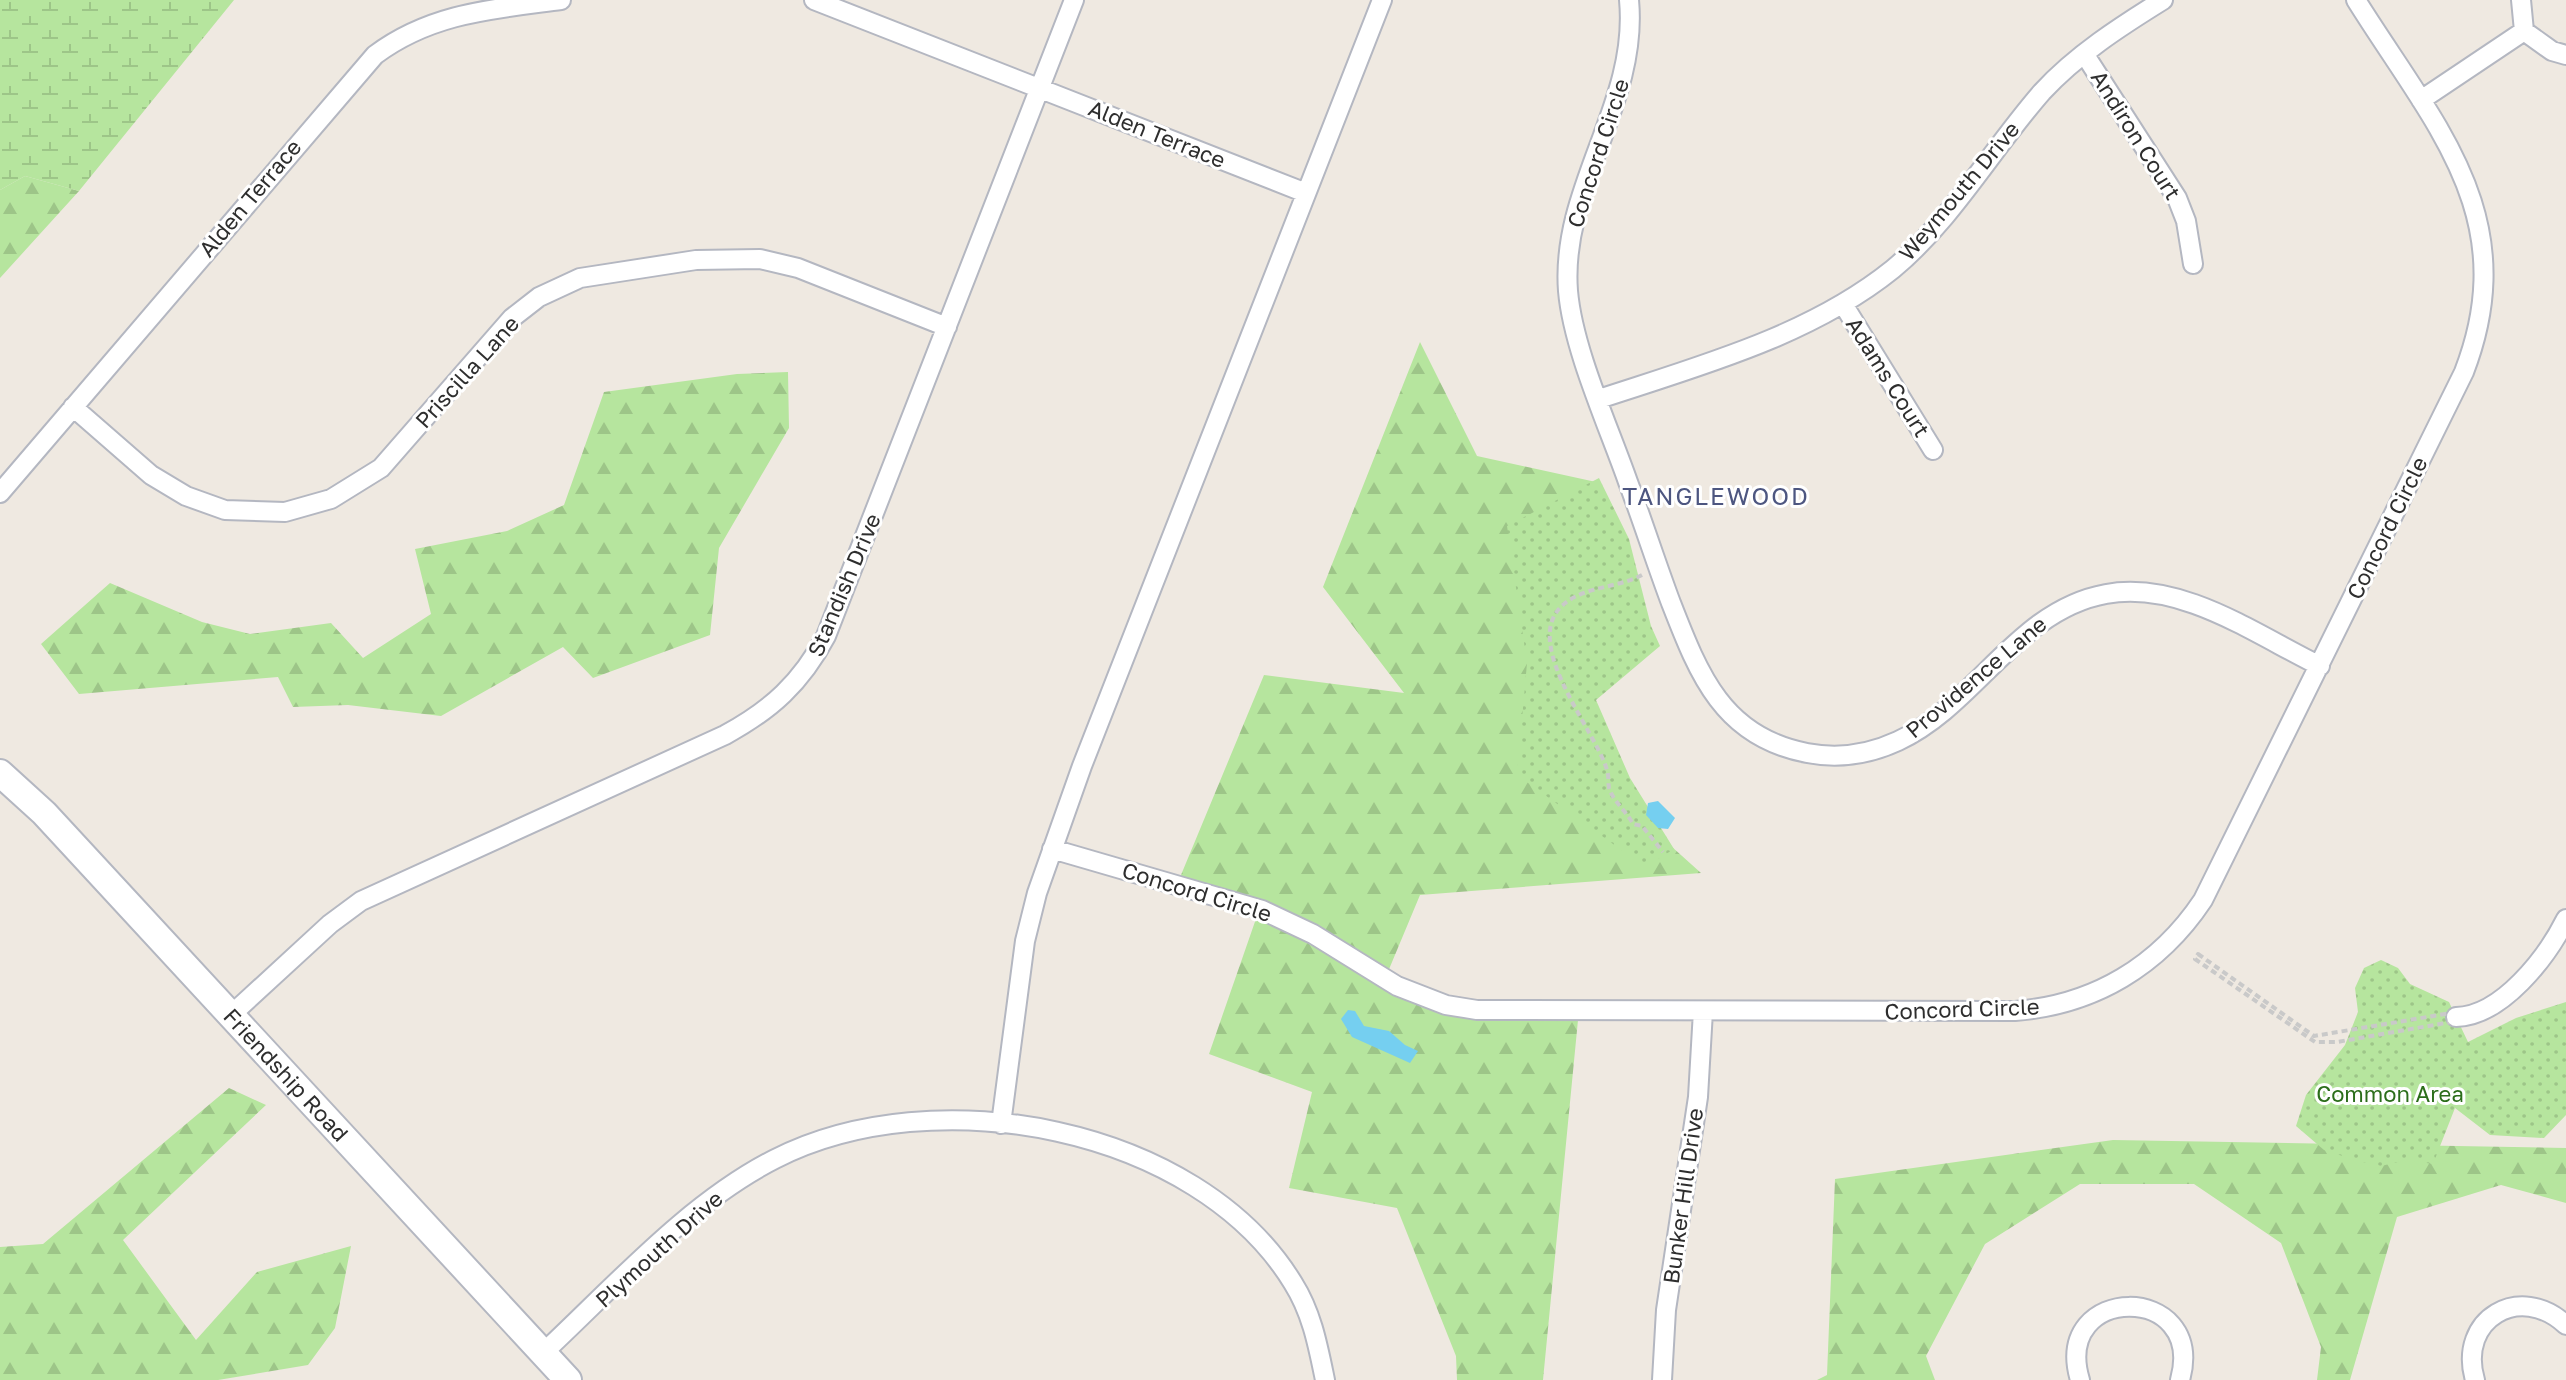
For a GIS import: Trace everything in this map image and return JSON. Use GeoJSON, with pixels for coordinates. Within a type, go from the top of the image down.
{"type":"FeatureCollection","features":[{"type":"Feature","properties":{"kind":"street","name":"Alden Terrace"},"geometry":{"type":"LineString","coordinates":[[0,493],[375,55],[394,41],[441,19],[561,0]]}},
{"type":"Feature","properties":{"kind":"street","name":"Alden Terrace"},"geometry":{"type":"LineString","coordinates":[[814,0],[1306,193]]}},
{"type":"Feature","properties":{"kind":"street","name":"Standish Drive"},"geometry":{"type":"LineString","coordinates":[[231,1015],[330,924],[361,901],[725,735],[773,707],[796,685],[826,636],[1074,0]]}},
{"type":"Feature","properties":{"kind":"street"},"geometry":{"type":"LineString","coordinates":[[1001,1124],[1025,941],[1052,849],[1382,0]]}},
{"type":"Feature","properties":{"kind":"street","name":"Concord Circle"},"geometry":{"type":"LineString","coordinates":[[1599,399],[1573,321],[1568,254],[1577,206],[1618,100],[1628,62],[1629,0]]}},
{"type":"Feature","properties":{"kind":"street","name":"Weymouth Drive"},"geometry":{"type":"LineString","coordinates":[[1599,399],[1801,326],[1843,304],[1909,254],[2044,90],[2122,25],[2163,0]]}},
{"type":"Feature","properties":{"kind":"street","name":"Concord Circle"},"geometry":{"type":"LineString","coordinates":[[1052,849],[1272,914],[1397,986],[1446,1005],[1477,1010],[2025,1010],[2062,1004],[2110,986],[2131,974],[2175,939],[2203,900],[2464,372],[2479,326],[2485,264],[2479,221],[2465,179],[2421,100],[2356,0]]}},
{"type":"Feature","properties":{"kind":"street"},"geometry":{"type":"LineString","coordinates":[[2521,0],[2524,31],[2552,51],[2566,55]]}},
{"type":"Feature","properties":{"kind":"street"},"geometry":{"type":"LineString","coordinates":[[2421,100],[2524,31]]}},
{"type":"Feature","properties":{"kind":"street","name":"Andiron Court"},"geometry":{"type":"LineString","coordinates":[[2085,55],[2177,198],[2186,221],[2193,264]]}},
{"type":"Feature","properties":{"kind":"street","name":"Priscilla Lane"},"geometry":{"type":"LineString","coordinates":[[73,407],[151,475],[186,496],[225,510],[285,512],[331,499],[381,468],[512,318],[539,297],[580,278],[696,260],[760,259],[798,268],[947,327]]}},
{"type":"Feature","properties":{"kind":"street","name":"Adams Court"},"geometry":{"type":"LineString","coordinates":[[1843,304],[1933,450]]}},
{"type":"Feature","properties":{"kind":"street","name":"Providence Lane"},"geometry":{"type":"LineString","coordinates":[[1599,399],[1697,671],[1719,703],[1747,728],[1771,742],[1816,754],[1859,754],[1901,740],[1929,722],[2053,614],[2107,594],[2141,592],[2182,600],[2320,666]]}},
{"type":"Feature","properties":{"kind":"street","name":"Friendship Road"},"geometry":{"type":"LineString","coordinates":[[0,773],[44,813],[568,1380]]}},
{"type":"Feature","properties":{"kind":"street"},"geometry":{"type":"LineString","coordinates":[[2456,1017],[2474,1016],[2510,994],[2564,926]]}},
{"type":"Feature","properties":{"kind":"street","name":"Bunker Hill Drive"},"geometry":{"type":"LineString","coordinates":[[1662,1380],[1666,1310],[1698,1097],[1703,1011]]}},
{"type":"Feature","properties":{"kind":"street","name":"Plymouth Drive"},"geometry":{"type":"LineString","coordinates":[[543,1353],[707,1202],[777,1158],[831,1137],[876,1127],[928,1122],[1001,1124],[1081,1136],[1139,1156],[1189,1181],[1230,1211],[1268,1247],[1293,1282],[1316,1334],[1325,1380]]}},
{"type":"Feature","properties":{"kind":"street"},"geometry":{"type":"LineString","coordinates":[[2080,1380],[2075,1364],[2077,1345],[2086,1327],[2107,1310],[2122,1305],[2138,1305],[2167,1319],[2178,1334],[2183,1350],[2180,1380]]}},
{"type":"Feature","properties":{"kind":"street"},"geometry":{"type":"LineString","coordinates":[[2475,1380],[2471,1350],[2482,1325],[2493,1315],[2522,1305],[2541,1309],[2566,1325]]}},
{"type":"Feature","properties":{"kind":"path"},"geometry":{"type":"LineString","coordinates":[[1658,566],[1620,585],[1590,591],[1571,599],[1554,617],[1552,634],[1561,680],[1607,768],[1609,788],[1633,824],[1642,826],[1663,852]]}},
{"type":"Feature","properties":{"kind":"path"},"geometry":{"type":"LineString","coordinates":[[2198,954],[2314,1036],[2457,1012],[2456,1017],[2457,1021],[2337,1042],[2315,1042],[2195,959],[2198,954]]}},
{"type":"Feature","properties":{"kind":"green space"},"geometry":{"type":"Polygon","coordinates":[[[0,0],[234,0],[79,191],[25,176],[0,190],[0,0]]]}},
{"type":"Feature","properties":{"kind":"green space"},"geometry":{"type":"Polygon","coordinates":[[[25,176],[79,191],[0,278],[0,190],[25,176]]]}},
{"type":"Feature","properties":{"kind":"green space"},"geometry":{"type":"Polygon","coordinates":[[[1420,342],[1477,456],[1596,482],[1564,718],[1652,829],[1701,873],[1420,895],[1382,986],[1578,1020],[1543,1380],[1457,1380],[1456,1356],[1397,1208],[1289,1188],[1312,1092],[1209,1054],[1258,913],[1176,887],[1264,675],[1404,693],[1323,587],[1420,342]]]}},
{"type":"Feature","properties":{"kind":"green space"},"geometry":{"type":"Polygon","coordinates":[[[788,372],[789,428],[719,548],[710,635],[593,678],[563,647],[441,716],[348,705],[293,707],[278,677],[79,694],[41,644],[110,583],[202,622],[250,634],[331,623],[363,658],[431,614],[415,549],[507,531],[564,505],[604,392],[737,374],[788,372]]]}},
{"type":"Feature","properties":{"kind":"green space"},"geometry":{"type":"Polygon","coordinates":[[[1599,478],[1629,539],[1651,626],[1660,646],[1596,700],[1630,778],[1674,849],[1645,867],[1517,775],[1527,663],[1507,526],[1599,478]]]}},
{"type":"Feature","properties":{"kind":"green space","name":"Common Area"},"geometry":{"type":"Polygon","coordinates":[[[2381,960],[2398,968],[2410,984],[2449,1002],[2468,1042],[2516,1018],[2566,1002],[2566,1115],[2544,1138],[2490,1135],[2455,1108],[2433,1164],[2407,1160],[2381,1166],[2324,1150],[2296,1126],[2306,1095],[2345,1045],[2358,1012],[2355,988],[2364,968],[2381,960]]]}},
{"type":"Feature","properties":{"kind":"green space"},"geometry":{"type":"Polygon","coordinates":[[[229,1088],[266,1105],[123,1240],[196,1340],[257,1272],[351,1246],[335,1328],[308,1365],[218,1380],[0,1380],[0,1247],[43,1244],[229,1088]]]}},
{"type":"Feature","properties":{"kind":"green space"},"geometry":{"type":"Polygon","coordinates":[[[2113,1140],[2566,1148],[2566,1203],[2501,1185],[2397,1217],[2350,1380],[2317,1380],[2321,1347],[2281,1243],[2194,1184],[2080,1184],[1985,1244],[1926,1356],[1935,1380],[1817,1380],[1827,1375],[1835,1179],[2113,1140]]]}},
{"type":"Feature","properties":{"kind":"water"},"geometry":{"type":"Polygon","coordinates":[[[1658,801],[1675,818],[1668,829],[1658,828],[1646,815],[1648,803],[1658,801]]]}},
{"type":"Feature","properties":{"kind":"water"},"geometry":{"type":"Polygon","coordinates":[[[1348,1010],[1355,1011],[1364,1026],[1389,1031],[1405,1045],[1418,1051],[1410,1063],[1352,1037],[1341,1019],[1348,1010]]]}},
{"type":"Feature","properties":{"kind":"district","name":"TANGLEWOOD"},"geometry":{"type":"Point","coordinates":[1716,497]}}]}
